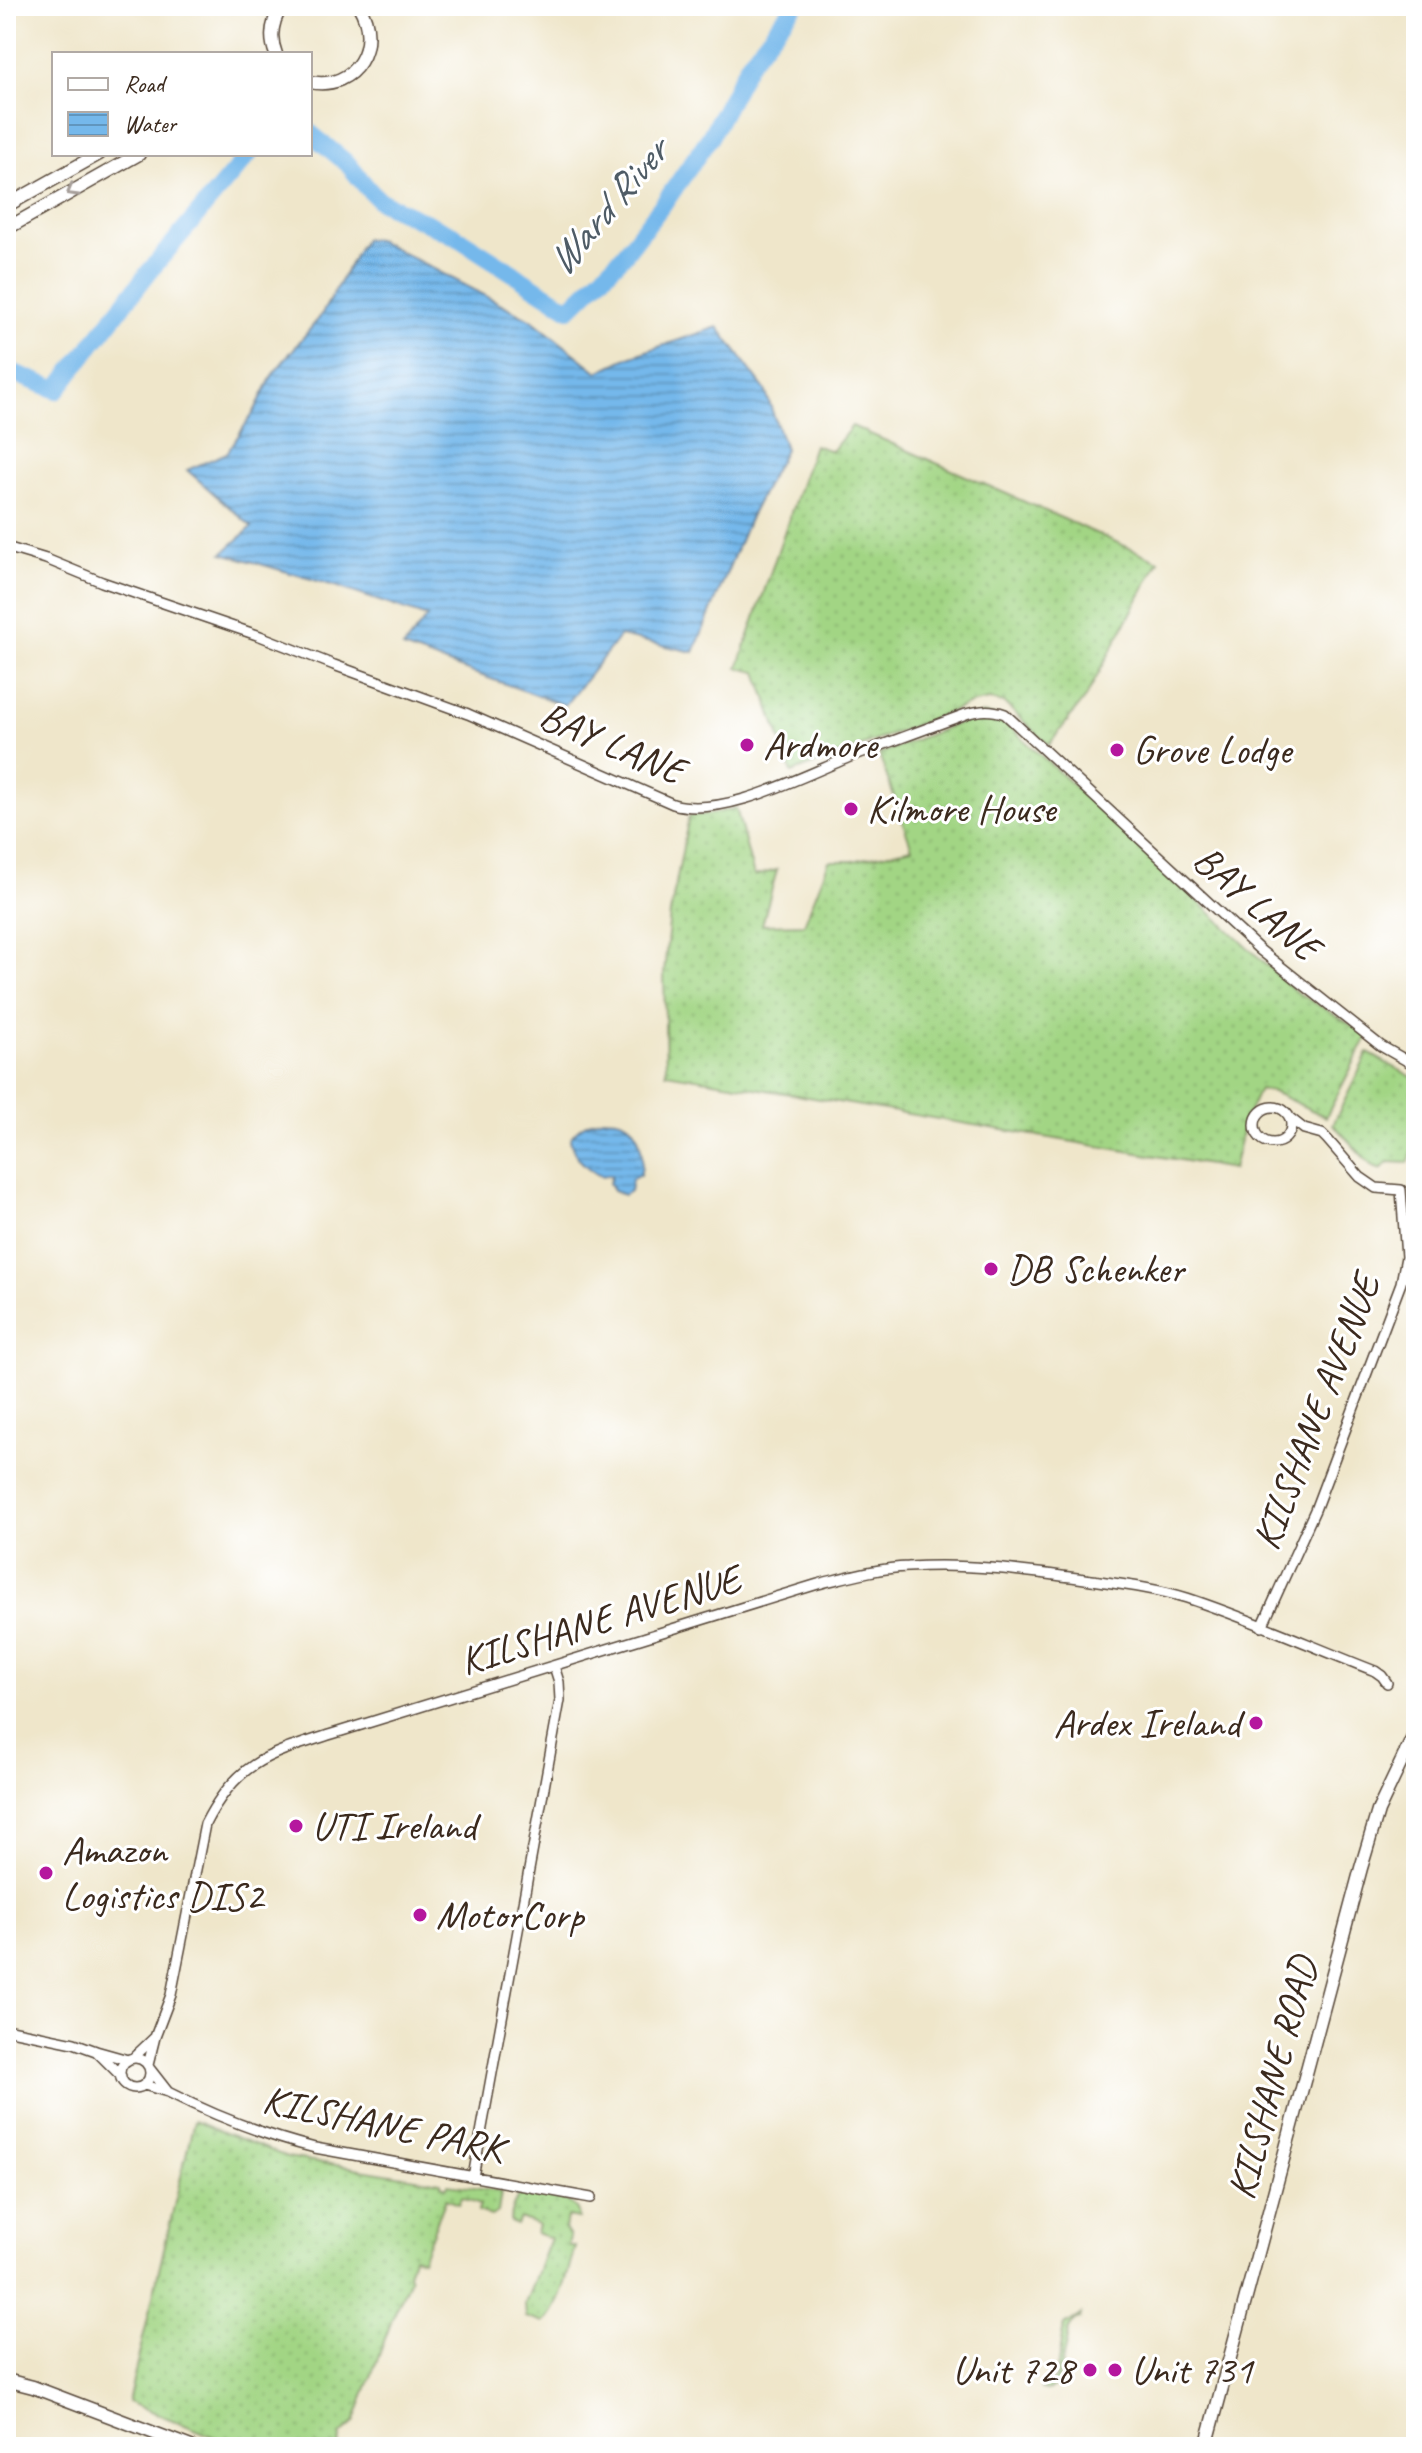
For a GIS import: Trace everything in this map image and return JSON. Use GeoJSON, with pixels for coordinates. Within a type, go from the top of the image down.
{"type":"FeatureCollection","features":[{"type":"Feature","properties":{"kind":"street"},"geometry":{"type":"LineString","coordinates":[[267,52],[274,19],[282,6]]}},
{"type":"Feature","properties":{"kind":"street"},"geometry":{"type":"LineString","coordinates":[[312,82],[342,78],[354,70],[362,59],[368,46],[369,12],[359,6]]}},
{"type":"Feature","properties":{"kind":"street"},"geometry":{"type":"LineString","coordinates":[[272,34],[276,52]]}},
{"type":"Feature","properties":{"kind":"street"},"geometry":{"type":"LineString","coordinates":[[6,206],[95,156]]}},
{"type":"Feature","properties":{"kind":"street"},"geometry":{"type":"LineString","coordinates":[[6,229],[135,156]]}},
{"type":"Feature","properties":{"kind":"street","name":"BAY LANE"},"geometry":{"type":"LineString","coordinates":[[6,547],[260,636],[468,714],[686,808],[704,808],[754,795],[966,714],[993,710],[1005,714],[1260,950],[1381,1046],[1416,1066]]}},
{"type":"Feature","properties":{"kind":"street"},"geometry":{"type":"LineString","coordinates":[[1289,1135],[1290,1118],[1282,1109],[1270,1107],[1259,1112],[1254,1123],[1257,1135],[1266,1143],[1279,1143],[1304,1129]]}},
{"type":"Feature","properties":{"kind":"street","name":"KILSHANE AVENUE"},"geometry":{"type":"LineString","coordinates":[[1262,1627],[1318,1501],[1411,1258],[1401,1190],[1376,1188],[1360,1177],[1322,1134],[1304,1129],[1290,1118]]}},
{"type":"Feature","properties":{"kind":"street","name":"KILSHANE AVENUE"},"geometry":{"type":"LineString","coordinates":[[149,2067],[155,2037],[171,1995],[205,1824],[215,1804],[233,1781],[256,1762],[278,1751],[818,1584],[854,1574],[905,1567],[952,1565],[1020,1570],[1136,1586],[1186,1598],[1375,1671],[1387,1683]]}},
{"type":"Feature","properties":{"kind":"street"},"geometry":{"type":"LineString","coordinates":[[473,2177],[560,1700],[554,1666]]}},
{"type":"Feature","properties":{"kind":"street","name":"KILSHANE ROAD"},"geometry":{"type":"LineString","coordinates":[[1206,2447],[1361,1868],[1378,1811],[1416,1731]]}},
{"type":"Feature","properties":{"kind":"street"},"geometry":{"type":"LineString","coordinates":[[6,2029],[130,2059],[142,2059],[149,2067],[149,2077],[144,2085],[130,2086],[96,2051]]}},
{"type":"Feature","properties":{"kind":"street","name":"KILSHANE AVENUE"},"geometry":{"type":"LineString","coordinates":[[130,2059],[155,2037]]}},
{"type":"Feature","properties":{"kind":"street"},"geometry":{"type":"LineString","coordinates":[[121,2076],[122,2067],[130,2059]]}},
{"type":"Feature","properties":{"kind":"street","name":"KILSHANE PARK"},"geometry":{"type":"LineString","coordinates":[[149,2067],[168,2092]]}},
{"type":"Feature","properties":{"kind":"street","name":"KILSHANE PARK"},"geometry":{"type":"LineString","coordinates":[[144,2085],[281,2139],[315,2148],[591,2198]]}},
{"type":"Feature","properties":{"kind":"street"},"geometry":{"type":"LineString","coordinates":[[6,2380],[33,2387],[191,2447]]}},
{"type":"Feature","properties":{"kind":"green space"},"geometry":{"type":"Polygon","coordinates":[[[852,426],[1159,561],[1087,695],[1049,745],[1004,703],[989,700],[970,704],[792,773],[757,672],[738,668],[814,445],[832,451],[852,426]]]}},
{"type":"Feature","properties":{"kind":"green space"},"geometry":{"type":"Polygon","coordinates":[[[982,714],[994,716],[1009,726],[1295,991],[1368,1035],[1326,1117],[1271,1091],[1259,1089],[1244,1123],[1233,1169],[666,1073],[664,973],[670,914],[689,816],[736,808],[754,876],[777,870],[762,925],[804,924],[829,861],[853,861],[912,848],[879,754],[982,714]]]}},
{"type":"Feature","properties":{"kind":"green space"},"geometry":{"type":"Polygon","coordinates":[[[1368,1053],[1416,1079],[1416,1143],[1408,1163],[1388,1162],[1381,1169],[1371,1165],[1333,1124],[1368,1053]]]}},
{"type":"Feature","properties":{"kind":"green space"},"geometry":{"type":"Polygon","coordinates":[[[194,2121],[287,2157],[441,2182],[447,2187],[448,2184],[501,2192],[498,2212],[491,2216],[478,2211],[480,2204],[462,2197],[459,2204],[446,2199],[422,2259],[413,2256],[408,2274],[410,2278],[354,2423],[341,2434],[338,2447],[239,2447],[128,2402],[194,2121]]]}},
{"type":"Feature","properties":{"kind":"green space"},"geometry":{"type":"Polygon","coordinates":[[[522,2192],[566,2201],[577,2211],[579,2219],[567,2217],[565,2229],[570,2237],[568,2246],[575,2246],[555,2309],[543,2323],[526,2317],[525,2304],[550,2238],[536,2233],[538,2225],[520,2218],[517,2225],[510,2222],[513,2206],[522,2192]]]}},
{"type":"Feature","properties":{"kind":"green space"},"geometry":{"type":"Polygon","coordinates":[[[1081,2315],[1069,2329],[1057,2386],[1042,2389],[1043,2383],[1049,2384],[1055,2379],[1065,2325],[1081,2315]]]}},
{"type":"Feature","properties":{"kind":"water"},"geometry":{"type":"Polygon","coordinates":[[[364,239],[378,240],[532,320],[598,372],[629,357],[718,327],[765,390],[785,449],[749,519],[694,652],[620,636],[565,705],[403,648],[427,617],[223,553],[252,527],[187,470],[227,453],[255,410],[273,374],[320,317],[364,239]]]}},
{"type":"Feature","properties":{"kind":"water"},"geometry":{"type":"Polygon","coordinates":[[[603,1118],[619,1119],[629,1125],[638,1137],[642,1161],[640,1175],[632,1179],[630,1191],[624,1195],[613,1191],[609,1183],[612,1176],[602,1177],[577,1157],[570,1139],[589,1123],[603,1118]]]}},
{"type":"Feature","properties":{"kind":"waterway","name":"Ward River"},"geometry":{"type":"LineString","coordinates":[[312,135],[348,164],[380,201],[455,236],[569,309],[623,256],[667,199],[710,137],[749,63],[794,6]]}},
{"type":"Feature","properties":{"kind":"waterway","name":"Ward River"},"geometry":{"type":"LineString","coordinates":[[6,370],[57,390],[148,273],[247,156]]}},
{"type":"Feature","properties":{"kind":"place","name":"Ardmore"},"geometry":{"type":"Point","coordinates":[747,745]}},
{"type":"Feature","properties":{"kind":"place","name":"Grove Lodge"},"geometry":{"type":"Point","coordinates":[1117,750]}},
{"type":"Feature","properties":{"kind":"place","name":"Kilmore House"},"geometry":{"type":"Point","coordinates":[851,809]}},
{"type":"Feature","properties":{"kind":"place","name":"DB Schenker"},"geometry":{"type":"Point","coordinates":[991,1269]}},
{"type":"Feature","properties":{"kind":"place","name":"Ardex Ireland"},"geometry":{"type":"Point","coordinates":[1256,1723]}},
{"type":"Feature","properties":{"kind":"place","name":"UTI Ireland"},"geometry":{"type":"Point","coordinates":[296,1826]}},
{"type":"Feature","properties":{"kind":"place","name":"Amazon Logistics DIS2"},"geometry":{"type":"Point","coordinates":[46,1873]}},
{"type":"Feature","properties":{"kind":"place","name":"MotorCorp"},"geometry":{"type":"Point","coordinates":[420,1915]}},
{"type":"Feature","properties":{"kind":"place","name":"Unit 728"},"geometry":{"type":"Point","coordinates":[1090,2370]}},
{"type":"Feature","properties":{"kind":"place","name":"Unit 731"},"geometry":{"type":"Point","coordinates":[1115,2370]}}]}
